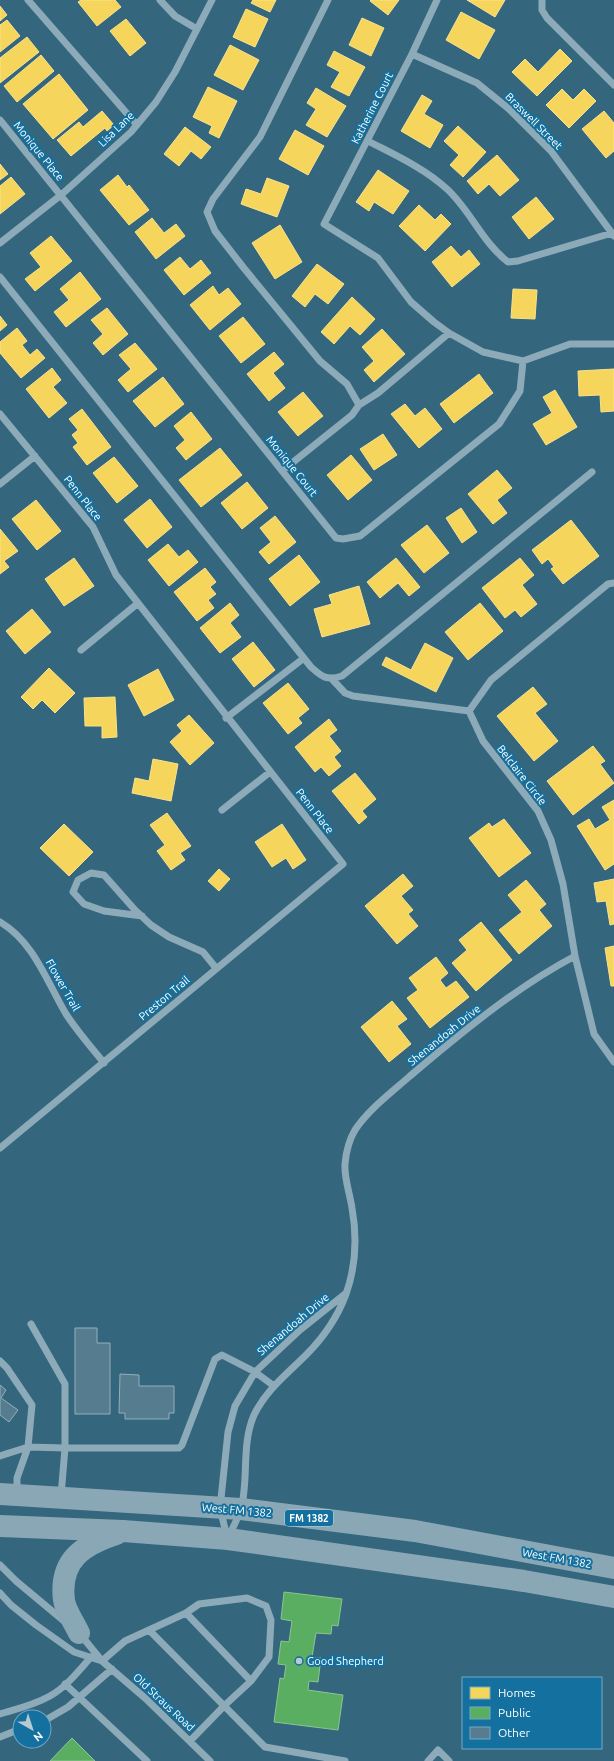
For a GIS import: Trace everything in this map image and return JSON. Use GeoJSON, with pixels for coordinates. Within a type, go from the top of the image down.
{"type":"FeatureCollection","features":[{"type":"Feature","properties":{"kind":"main road","name":"West FM 1382"},"geometry":{"type":"LineString","coordinates":[[8,1495],[230,1508],[415,1532],[614,1568]]}},
{"type":"Feature","properties":{"kind":"main road"},"geometry":{"type":"LineString","coordinates":[[0,1526],[123,1531],[228,1539],[524,1581],[614,1597]]}},
{"type":"Feature","properties":{"kind":"main road"},"geometry":{"type":"LineString","coordinates":[[80,1633],[64,1601],[64,1580],[70,1564],[79,1551],[94,1541],[123,1531]]}},
{"type":"Feature","properties":{"kind":"street"},"geometry":{"type":"LineString","coordinates":[[28,0],[137,125]]}},
{"type":"Feature","properties":{"kind":"street"},"geometry":{"type":"LineString","coordinates":[[160,0],[175,16],[198,30]]}},
{"type":"Feature","properties":{"kind":"street","name":"Lisa Lane"},"geometry":{"type":"LineString","coordinates":[[0,243],[61,195],[137,125],[156,102],[198,30],[212,0]]}},
{"type":"Feature","properties":{"kind":"street"},"geometry":{"type":"LineString","coordinates":[[328,0],[260,137],[213,199],[207,212],[215,231],[243,267],[320,361],[347,384],[359,405]]}},
{"type":"Feature","properties":{"kind":"street","name":"Katherine Court"},"geometry":{"type":"LineString","coordinates":[[437,0],[412,54],[324,224],[378,258],[411,302],[449,333]]}},
{"type":"Feature","properties":{"kind":"street"},"geometry":{"type":"LineString","coordinates":[[542,0],[542,10],[547,18],[614,85]]}},
{"type":"Feature","properties":{"kind":"street","name":"Braswell Street"},"geometry":{"type":"LineString","coordinates":[[412,54],[477,83],[509,109],[551,151],[613,234]]}},
{"type":"Feature","properties":{"kind":"street","name":"Monique Place"},"geometry":{"type":"LineString","coordinates":[[0,120],[61,195]]}},
{"type":"Feature","properties":{"kind":"street"},"geometry":{"type":"LineString","coordinates":[[368,141],[423,171],[447,189],[465,209],[500,256],[508,262],[518,261],[613,234]]}},
{"type":"Feature","properties":{"kind":"street","name":"Monique Court"},"geometry":{"type":"LineString","coordinates":[[61,195],[336,538],[343,539],[360,536],[498,424],[520,391],[523,361]]}},
{"type":"Feature","properties":{"kind":"street"},"geometry":{"type":"LineString","coordinates":[[0,277],[304,658],[321,676],[332,679],[345,693],[353,696],[469,711],[491,680],[608,584],[614,583]]}},
{"type":"Feature","properties":{"kind":"street"},"geometry":{"type":"LineString","coordinates":[[282,471],[352,415],[359,405],[378,393],[449,333],[483,352],[523,361],[570,344],[614,344]]}},
{"type":"Feature","properties":{"kind":"street","name":"Penn Place"},"geometry":{"type":"LineString","coordinates":[[0,414],[93,527],[116,575],[137,604],[343,864]]}},
{"type":"Feature","properties":{"kind":"street"},"geometry":{"type":"LineString","coordinates":[[0,484],[35,456]]}},
{"type":"Feature","properties":{"kind":"street"},"geometry":{"type":"LineString","coordinates":[[332,679],[342,676],[592,472]]}},
{"type":"Feature","properties":{"kind":"street"},"geometry":{"type":"LineString","coordinates":[[81,650],[137,604]]}},
{"type":"Feature","properties":{"kind":"street"},"geometry":{"type":"LineString","coordinates":[[226,718],[304,658]]}},
{"type":"Feature","properties":{"kind":"street","name":"Belclaire Circle"},"geometry":{"type":"LineString","coordinates":[[469,711],[483,741],[538,811],[551,840],[563,884],[575,956],[594,1034],[614,1062]]}},
{"type":"Feature","properties":{"kind":"street"},"geometry":{"type":"LineString","coordinates":[[222,810],[270,772]]}},
{"type":"Feature","properties":{"kind":"street","name":"Preston Trail"},"geometry":{"type":"LineString","coordinates":[[0,1148],[343,864]]}},
{"type":"Feature","properties":{"kind":"street"},"geometry":{"type":"LineString","coordinates":[[142,916],[104,911],[84,904],[73,892],[78,880],[91,873],[104,875],[151,925],[169,937],[203,952],[216,968]]}},
{"type":"Feature","properties":{"kind":"street","name":"Flower Trail"},"geometry":{"type":"LineString","coordinates":[[0,922],[25,943],[50,981],[66,1014],[104,1063]]}},
{"type":"Feature","properties":{"kind":"street","name":"Shenandoah Drive"},"geometry":{"type":"LineString","coordinates":[[228,1539],[230,1508],[254,1417],[262,1402],[274,1386],[308,1354],[320,1339],[341,1306],[346,1293],[354,1266],[356,1238],[353,1210],[344,1166],[348,1145],[355,1129],[380,1102],[454,1038],[539,975],[575,956]]}},
{"type":"Feature","properties":{"kind":"street","name":"Shenandoah Drive"},"geometry":{"type":"LineString","coordinates":[[228,1539],[230,1508],[228,1432],[235,1406],[255,1372],[300,1330],[346,1293]]}},
{"type":"Feature","properties":{"kind":"street"},"geometry":{"type":"LineString","coordinates":[[31,1324],[65,1384],[65,1448],[61,1498]]}},
{"type":"Feature","properties":{"kind":"street"},"geometry":{"type":"LineString","coordinates":[[0,1456],[28,1447],[179,1448],[182,1445],[215,1359],[222,1356],[255,1372],[274,1386]]}},
{"type":"Feature","properties":{"kind":"street"},"geometry":{"type":"LineString","coordinates":[[0,1361],[7,1368],[32,1405],[28,1447],[17,1478],[8,1495]]}},
{"type":"Feature","properties":{"kind":"street","name":"Old Straus Road"},"geometry":{"type":"LineString","coordinates":[[0,1565],[16,1581],[80,1633],[102,1661],[210,1761]]}},
{"type":"Feature","properties":{"kind":"street","name":"Old Straus Road"},"geometry":{"type":"LineString","coordinates":[[0,1593],[11,1605],[74,1652],[102,1661]]}},
{"type":"Feature","properties":{"kind":"street"},"geometry":{"type":"LineString","coordinates":[[102,1661],[125,1641],[150,1631],[186,1613],[199,1604],[247,1598],[266,1606],[271,1620],[269,1656],[251,1681],[190,1741]]}},
{"type":"Feature","properties":{"kind":"street"},"geometry":{"type":"LineString","coordinates":[[186,1613],[251,1681]]}},
{"type":"Feature","properties":{"kind":"street"},"geometry":{"type":"LineString","coordinates":[[150,1631],[265,1747],[345,1761]]}},
{"type":"Feature","properties":{"kind":"street"},"geometry":{"type":"LineString","coordinates":[[0,1714],[33,1704],[51,1695],[65,1684],[91,1657]]}},
{"type":"Feature","properties":{"kind":"street"},"geometry":{"type":"LineString","coordinates":[[52,1716],[68,1707],[112,1669]]}},
{"type":"Feature","properties":{"kind":"street"},"geometry":{"type":"LineString","coordinates":[[65,1684],[78,1698],[147,1761]]}},
{"type":"Feature","properties":{"kind":"street"},"geometry":{"type":"LineString","coordinates":[[0,1736],[12,1732]]}},
{"type":"Feature","properties":{"kind":"street"},"geometry":{"type":"LineString","coordinates":[[428,1761],[438,1750],[449,1761]]}},
{"type":"Feature","properties":{"kind":"building: Homes"},"geometry":{"type":"Polygon","coordinates":[[[81,0],[115,0],[121,7],[97,26],[78,2],[81,0]]]}},
{"type":"Feature","properties":{"kind":"building: Homes"},"geometry":{"type":"Polygon","coordinates":[[[253,0],[276,0],[270,12],[251,3],[253,0]]]}},
{"type":"Feature","properties":{"kind":"building: Homes"},"geometry":{"type":"Polygon","coordinates":[[[399,0],[388,15],[370,1],[399,0]]]}},
{"type":"Feature","properties":{"kind":"building: Homes"},"geometry":{"type":"Polygon","coordinates":[[[467,0],[505,0],[495,17],[467,0]]]}},
{"type":"Feature","properties":{"kind":"building: Homes"},"geometry":{"type":"Polygon","coordinates":[[[0,6],[7,15],[0,21],[0,6]]]}},
{"type":"Feature","properties":{"kind":"building: Homes"},"geometry":{"type":"Polygon","coordinates":[[[246,9],[268,19],[255,47],[233,37],[246,9]]]}},
{"type":"Feature","properties":{"kind":"building: Homes"},"geometry":{"type":"Polygon","coordinates":[[[461,12],[495,30],[479,59],[446,40],[461,12]]]}},
{"type":"Feature","properties":{"kind":"building: Homes"},"geometry":{"type":"Polygon","coordinates":[[[362,18],[384,28],[371,56],[349,45],[362,18]]]}},
{"type":"Feature","properties":{"kind":"building: Homes"},"geometry":{"type":"Polygon","coordinates":[[[126,19],[146,43],[130,56],[110,31],[126,19]]]}},
{"type":"Feature","properties":{"kind":"building: Homes"},"geometry":{"type":"Polygon","coordinates":[[[7,20],[20,36],[0,52],[0,25],[7,20]]]}},
{"type":"Feature","properties":{"kind":"building: Homes"},"geometry":{"type":"Polygon","coordinates":[[[27,37],[39,52],[0,83],[0,58],[27,37]]]}},
{"type":"Feature","properties":{"kind":"building: Homes"},"geometry":{"type":"Polygon","coordinates":[[[230,45],[259,60],[243,90],[214,75],[230,45]]]}},
{"type":"Feature","properties":{"kind":"building: Homes"},"geometry":{"type":"Polygon","coordinates":[[[560,49],[572,61],[537,96],[512,72],[525,59],[538,72],[560,49]]]}},
{"type":"Feature","properties":{"kind":"building: Homes"},"geometry":{"type":"Polygon","coordinates":[[[334,51],[365,67],[349,96],[331,87],[340,72],[327,65],[334,51]]]}},
{"type":"Feature","properties":{"kind":"building: Homes"},"geometry":{"type":"Polygon","coordinates":[[[41,55],[54,71],[17,102],[4,86],[41,55]]]}},
{"type":"Feature","properties":{"kind":"building: Homes"},"geometry":{"type":"Polygon","coordinates":[[[59,74],[88,110],[53,139],[23,104],[59,74]]]}},
{"type":"Feature","properties":{"kind":"building: Homes"},"geometry":{"type":"Polygon","coordinates":[[[208,87],[237,101],[219,138],[209,133],[212,126],[193,117],[208,87]]]}},
{"type":"Feature","properties":{"kind":"building: Homes"},"geometry":{"type":"Polygon","coordinates":[[[316,88],[346,106],[327,137],[306,125],[316,109],[307,103],[316,88]]]}},
{"type":"Feature","properties":{"kind":"building: Homes"},"geometry":{"type":"Polygon","coordinates":[[[562,89],[573,100],[584,89],[596,101],[569,128],[546,105],[562,89]]]}},
{"type":"Feature","properties":{"kind":"building: Homes"},"geometry":{"type":"Polygon","coordinates":[[[422,95],[432,101],[424,114],[443,125],[430,148],[401,131],[422,95]]]}},
{"type":"Feature","properties":{"kind":"building: Homes"},"geometry":{"type":"Polygon","coordinates":[[[102,111],[114,125],[107,131],[105,128],[71,156],[57,140],[79,122],[83,127],[102,111]]]}},
{"type":"Feature","properties":{"kind":"building: Homes"},"geometry":{"type":"Polygon","coordinates":[[[604,111],[614,123],[614,151],[606,158],[582,129],[604,111]]]}},
{"type":"Feature","properties":{"kind":"building: Homes"},"geometry":{"type":"Polygon","coordinates":[[[458,126],[486,152],[463,177],[450,165],[459,155],[444,141],[458,126]]]}},
{"type":"Feature","properties":{"kind":"building: Homes"},"geometry":{"type":"Polygon","coordinates":[[[185,127],[211,147],[201,159],[191,151],[179,166],[164,154],[185,127]]]}},
{"type":"Feature","properties":{"kind":"building: Homes"},"geometry":{"type":"Polygon","coordinates":[[[295,130],[324,146],[308,175],[279,159],[295,130]]]}},
{"type":"Feature","properties":{"kind":"building: Homes"},"geometry":{"type":"Polygon","coordinates":[[[497,155],[519,180],[500,196],[489,184],[478,194],[467,181],[497,155]]]}},
{"type":"Feature","properties":{"kind":"building: Homes"},"geometry":{"type":"Polygon","coordinates":[[[0,164],[8,174],[0,180],[0,164]]]}},
{"type":"Feature","properties":{"kind":"building: Homes"},"geometry":{"type":"Polygon","coordinates":[[[378,170],[409,191],[393,214],[374,202],[369,211],[356,202],[378,170]]]}},
{"type":"Feature","properties":{"kind":"building: Homes"},"geometry":{"type":"Polygon","coordinates":[[[118,175],[127,187],[129,185],[149,210],[129,225],[100,190],[118,175]]]}},
{"type":"Feature","properties":{"kind":"building: Homes"},"geometry":{"type":"Polygon","coordinates":[[[11,177],[25,194],[0,214],[0,186],[11,177]]]}},
{"type":"Feature","properties":{"kind":"building: Homes"},"geometry":{"type":"Polygon","coordinates":[[[267,178],[289,186],[277,217],[241,204],[246,189],[261,194],[267,178]]]}},
{"type":"Feature","properties":{"kind":"building: Homes"},"geometry":{"type":"Polygon","coordinates":[[[536,197],[554,219],[529,239],[512,217],[536,197]]]}},
{"type":"Feature","properties":{"kind":"building: Homes"},"geometry":{"type":"Polygon","coordinates":[[[419,205],[435,220],[441,214],[451,224],[425,251],[399,226],[419,205]]]}},
{"type":"Feature","properties":{"kind":"building: Homes"},"geometry":{"type":"Polygon","coordinates":[[[152,218],[164,233],[176,224],[185,236],[156,259],[135,232],[152,218]]]}},
{"type":"Feature","properties":{"kind":"building: Homes"},"geometry":{"type":"Polygon","coordinates":[[[280,225],[302,262],[275,279],[252,243],[280,225]]]}},
{"type":"Feature","properties":{"kind":"building: Homes"},"geometry":{"type":"Polygon","coordinates":[[[51,236],[72,261],[35,291],[25,279],[41,267],[30,253],[51,236]]]}},
{"type":"Feature","properties":{"kind":"building: Homes"},"geometry":{"type":"Polygon","coordinates":[[[451,246],[461,257],[469,250],[480,264],[452,287],[432,262],[451,246]]]}},
{"type":"Feature","properties":{"kind":"building: Homes"},"geometry":{"type":"Polygon","coordinates":[[[180,257],[190,269],[201,260],[211,273],[184,295],[164,270],[180,257]]]}},
{"type":"Feature","properties":{"kind":"building: Homes"},"geometry":{"type":"Polygon","coordinates":[[[317,264],[344,284],[328,304],[315,294],[305,307],[292,296],[317,264]]]}},
{"type":"Feature","properties":{"kind":"building: Homes"},"geometry":{"type":"Polygon","coordinates":[[[80,272],[101,299],[66,327],[54,312],[69,300],[60,289],[80,272]]]}},
{"type":"Feature","properties":{"kind":"building: Homes"},"geometry":{"type":"Polygon","coordinates":[[[213,286],[219,295],[228,288],[241,304],[210,330],[190,305],[213,286]]]}},
{"type":"Feature","properties":{"kind":"building: Homes"},"geometry":{"type":"Polygon","coordinates":[[[513,289],[537,290],[535,319],[511,318],[513,289]]]}},
{"type":"Feature","properties":{"kind":"building: Homes"},"geometry":{"type":"Polygon","coordinates":[[[352,297],[375,319],[360,335],[350,326],[334,344],[321,332],[352,297]]]}},
{"type":"Feature","properties":{"kind":"building: Homes"},"geometry":{"type":"Polygon","coordinates":[[[107,308],[128,334],[103,355],[93,343],[103,334],[91,320],[107,308]]]}},
{"type":"Feature","properties":{"kind":"building: Homes"},"geometry":{"type":"Polygon","coordinates":[[[0,316],[7,325],[0,331],[0,316]]]}},
{"type":"Feature","properties":{"kind":"building: Homes"},"geometry":{"type":"Polygon","coordinates":[[[243,317],[265,344],[241,363],[219,336],[243,317]]]}},
{"type":"Feature","properties":{"kind":"building: Homes"},"geometry":{"type":"Polygon","coordinates":[[[17,328],[27,341],[22,345],[30,355],[37,349],[45,358],[21,378],[0,353],[0,342],[17,328]]]}},
{"type":"Feature","properties":{"kind":"building: Homes"},"geometry":{"type":"Polygon","coordinates":[[[382,329],[405,354],[374,382],[364,370],[374,361],[362,347],[382,329]]]}},
{"type":"Feature","properties":{"kind":"building: Homes"},"geometry":{"type":"Polygon","coordinates":[[[135,343],[157,369],[128,392],[118,380],[131,369],[119,355],[135,343]]]}},
{"type":"Feature","properties":{"kind":"building: Homes"},"geometry":{"type":"Polygon","coordinates":[[[274,352],[284,364],[273,373],[285,388],[269,401],[247,374],[274,352]]]}},
{"type":"Feature","properties":{"kind":"building: Homes"},"geometry":{"type":"Polygon","coordinates":[[[52,368],[61,380],[53,387],[67,403],[49,418],[26,389],[52,368]]]}},
{"type":"Feature","properties":{"kind":"building: Homes"},"geometry":{"type":"Polygon","coordinates":[[[614,369],[614,411],[601,412],[600,395],[579,396],[578,371],[614,369]]]}},
{"type":"Feature","properties":{"kind":"building: Homes"},"geometry":{"type":"Polygon","coordinates":[[[479,374],[493,393],[454,423],[440,404],[479,374]]]}},
{"type":"Feature","properties":{"kind":"building: Homes"},"geometry":{"type":"Polygon","coordinates":[[[163,377],[184,404],[155,427],[133,401],[163,377]]]}},
{"type":"Feature","properties":{"kind":"building: Homes"},"geometry":{"type":"Polygon","coordinates":[[[555,390],[577,427],[546,445],[533,424],[552,413],[543,397],[555,390]]]}},
{"type":"Feature","properties":{"kind":"building: Homes"},"geometry":{"type":"Polygon","coordinates":[[[303,392],[323,416],[298,436],[278,412],[303,392]]]}},
{"type":"Feature","properties":{"kind":"building: Homes"},"geometry":{"type":"Polygon","coordinates":[[[405,404],[415,416],[425,408],[442,429],[419,448],[391,414],[405,404]]]}},
{"type":"Feature","properties":{"kind":"building: Homes"},"geometry":{"type":"Polygon","coordinates":[[[82,409],[111,447],[87,465],[73,447],[78,443],[72,435],[78,430],[69,419],[82,409]]]}},
{"type":"Feature","properties":{"kind":"building: Homes"},"geometry":{"type":"Polygon","coordinates":[[[191,412],[212,439],[186,460],[176,448],[185,440],[174,426],[191,412]]]}},
{"type":"Feature","properties":{"kind":"building: Homes"},"geometry":{"type":"Polygon","coordinates":[[[383,434],[397,455],[374,470],[360,449],[383,434]]]}},
{"type":"Feature","properties":{"kind":"building: Homes"},"geometry":{"type":"Polygon","coordinates":[[[220,448],[242,475],[201,507],[179,480],[220,448]]]}},
{"type":"Feature","properties":{"kind":"building: Homes"},"geometry":{"type":"Polygon","coordinates":[[[351,455],[372,480],[348,500],[327,475],[351,455]]]}},
{"type":"Feature","properties":{"kind":"building: Homes"},"geometry":{"type":"Polygon","coordinates":[[[114,457],[138,486],[117,503],[93,473],[114,457]]]}},
{"type":"Feature","properties":{"kind":"building: Homes"},"geometry":{"type":"Polygon","coordinates":[[[497,470],[512,488],[497,500],[507,513],[493,524],[468,494],[497,470]]]}},
{"type":"Feature","properties":{"kind":"building: Homes"},"geometry":{"type":"Polygon","coordinates":[[[247,482],[268,508],[242,529],[221,503],[247,482]]]}},
{"type":"Feature","properties":{"kind":"building: Homes"},"geometry":{"type":"Polygon","coordinates":[[[150,499],[172,527],[147,548],[124,520],[150,499]]]}},
{"type":"Feature","properties":{"kind":"building: Homes"},"geometry":{"type":"Polygon","coordinates":[[[36,500],[61,531],[37,550],[12,519],[36,500]]]}},
{"type":"Feature","properties":{"kind":"building: Homes"},"geometry":{"type":"Polygon","coordinates":[[[461,508],[477,532],[462,543],[446,518],[461,508]]]}},
{"type":"Feature","properties":{"kind":"building: Homes"},"geometry":{"type":"Polygon","coordinates":[[[275,516],[296,542],[269,564],[259,552],[271,542],[260,528],[275,516]]]}},
{"type":"Feature","properties":{"kind":"building: Homes"},"geometry":{"type":"Polygon","coordinates":[[[571,520],[599,556],[563,584],[551,569],[554,567],[548,559],[542,564],[532,550],[571,520]]]}},
{"type":"Feature","properties":{"kind":"building: Homes"},"geometry":{"type":"Polygon","coordinates":[[[427,525],[449,553],[424,573],[401,545],[427,525]]]}},
{"type":"Feature","properties":{"kind":"building: Homes"},"geometry":{"type":"Polygon","coordinates":[[[0,529],[18,551],[4,561],[9,567],[0,574],[0,529]]]}},
{"type":"Feature","properties":{"kind":"building: Homes"},"geometry":{"type":"Polygon","coordinates":[[[168,544],[179,557],[188,550],[198,562],[169,586],[148,560],[168,544]]]}},
{"type":"Feature","properties":{"kind":"building: Homes"},"geometry":{"type":"Polygon","coordinates":[[[299,555],[320,582],[290,606],[269,579],[299,555]]]}},
{"type":"Feature","properties":{"kind":"building: Homes"},"geometry":{"type":"Polygon","coordinates":[[[74,558],[94,586],[64,606],[45,579],[74,558]]]}},
{"type":"Feature","properties":{"kind":"building: Homes"},"geometry":{"type":"Polygon","coordinates":[[[396,558],[420,587],[409,596],[398,583],[380,598],[367,582],[396,558]]]}},
{"type":"Feature","properties":{"kind":"building: Homes"},"geometry":{"type":"Polygon","coordinates":[[[520,558],[534,575],[522,585],[537,604],[521,617],[515,610],[505,618],[482,588],[520,558]]]}},
{"type":"Feature","properties":{"kind":"building: Homes"},"geometry":{"type":"Polygon","coordinates":[[[205,568],[216,582],[210,587],[216,594],[208,600],[214,608],[197,621],[174,592],[205,568]]]}},
{"type":"Feature","properties":{"kind":"building: Homes"},"geometry":{"type":"Polygon","coordinates":[[[359,586],[370,624],[322,637],[314,609],[332,604],[329,595],[359,586]]]}},
{"type":"Feature","properties":{"kind":"building: Homes"},"geometry":{"type":"Polygon","coordinates":[[[230,603],[239,615],[230,623],[241,637],[220,653],[200,628],[230,603]]]}},
{"type":"Feature","properties":{"kind":"building: Homes"},"geometry":{"type":"Polygon","coordinates":[[[480,603],[503,631],[468,660],[445,632],[480,603]]]}},
{"type":"Feature","properties":{"kind":"building: Homes"},"geometry":{"type":"Polygon","coordinates":[[[32,609],[51,632],[25,654],[6,631],[32,609]]]}},
{"type":"Feature","properties":{"kind":"building: Homes"},"geometry":{"type":"Polygon","coordinates":[[[253,642],[275,670],[254,687],[232,659],[253,642]]]}},
{"type":"Feature","properties":{"kind":"building: Homes"},"geometry":{"type":"Polygon","coordinates":[[[425,643],[453,658],[436,692],[382,665],[386,657],[411,670],[425,643]]]}},
{"type":"Feature","properties":{"kind":"building: Homes"},"geometry":{"type":"Polygon","coordinates":[[[49,668],[75,693],[55,713],[42,700],[33,709],[21,697],[49,668]]]}},
{"type":"Feature","properties":{"kind":"building: Homes"},"geometry":{"type":"Polygon","coordinates":[[[158,669],[174,700],[144,716],[128,685],[158,669]]]}},
{"type":"Feature","properties":{"kind":"building: Homes"},"geometry":{"type":"Polygon","coordinates":[[[288,683],[309,709],[298,718],[302,723],[288,734],[263,703],[288,683]]]}},
{"type":"Feature","properties":{"kind":"building: Homes"},"geometry":{"type":"Polygon","coordinates":[[[533,687],[547,704],[535,713],[558,741],[534,761],[497,716],[533,687]]]}},
{"type":"Feature","properties":{"kind":"building: Homes"},"geometry":{"type":"Polygon","coordinates":[[[115,697],[117,737],[102,738],[102,726],[85,726],[84,698],[115,697]]]}},
{"type":"Feature","properties":{"kind":"building: Homes"},"geometry":{"type":"Polygon","coordinates":[[[189,715],[214,743],[190,765],[170,742],[182,731],[177,725],[189,715]]]}},
{"type":"Feature","properties":{"kind":"building: Homes"},"geometry":{"type":"Polygon","coordinates":[[[329,719],[337,730],[329,736],[341,751],[334,757],[341,766],[329,776],[321,767],[315,772],[295,747],[329,719]]]}},
{"type":"Feature","properties":{"kind":"building: Homes"},"geometry":{"type":"Polygon","coordinates":[[[593,746],[605,761],[600,764],[614,783],[573,815],[547,781],[593,746]]]}},
{"type":"Feature","properties":{"kind":"building: Homes"},"geometry":{"type":"Polygon","coordinates":[[[153,759],[178,764],[171,801],[132,793],[135,778],[149,781],[153,759]]]}},
{"type":"Feature","properties":{"kind":"building: Homes"},"geometry":{"type":"Polygon","coordinates":[[[355,773],[376,799],[362,811],[367,817],[359,824],[332,791],[355,773]]]}},
{"type":"Feature","properties":{"kind":"building: Homes"},"geometry":{"type":"Polygon","coordinates":[[[614,800],[614,864],[605,870],[577,826],[589,819],[595,829],[610,820],[602,807],[614,800]]]}},
{"type":"Feature","properties":{"kind":"building: Homes"},"geometry":{"type":"Polygon","coordinates":[[[167,813],[191,846],[180,853],[185,860],[171,870],[157,851],[165,845],[150,825],[167,813]]]}},
{"type":"Feature","properties":{"kind":"building: Homes"},"geometry":{"type":"Polygon","coordinates":[[[504,819],[531,853],[499,877],[469,838],[489,823],[492,827],[504,819]]]}},
{"type":"Feature","properties":{"kind":"building: Homes"},"geometry":{"type":"Polygon","coordinates":[[[64,824],[93,852],[69,876],[40,848],[64,824]]]}},
{"type":"Feature","properties":{"kind":"building: Homes"},"geometry":{"type":"Polygon","coordinates":[[[282,824],[306,860],[293,869],[286,858],[272,867],[255,842],[282,824]]]}},
{"type":"Feature","properties":{"kind":"building: Homes"},"geometry":{"type":"Polygon","coordinates":[[[219,869],[230,879],[219,891],[208,881],[219,869]]]}},
{"type":"Feature","properties":{"kind":"building: Homes"},"geometry":{"type":"Polygon","coordinates":[[[403,874],[413,886],[401,896],[413,910],[408,914],[418,926],[397,944],[365,906],[403,874]]]}},
{"type":"Feature","properties":{"kind":"building: Homes"},"geometry":{"type":"Polygon","coordinates":[[[614,879],[614,924],[610,925],[606,901],[597,902],[594,883],[614,879]]]}},
{"type":"Feature","properties":{"kind":"building: Homes"},"geometry":{"type":"Polygon","coordinates":[[[526,880],[546,904],[539,910],[552,926],[519,954],[499,930],[522,912],[508,895],[526,880]]]}},
{"type":"Feature","properties":{"kind":"building: Homes"},"geometry":{"type":"Polygon","coordinates":[[[481,922],[512,960],[476,991],[452,963],[467,950],[459,940],[481,922]]]}},
{"type":"Feature","properties":{"kind":"building: Homes"},"geometry":{"type":"Polygon","coordinates":[[[614,946],[614,986],[611,986],[605,948],[614,946]]]}},
{"type":"Feature","properties":{"kind":"building: Homes"},"geometry":{"type":"Polygon","coordinates":[[[436,957],[448,973],[440,980],[446,988],[456,981],[469,997],[430,1028],[407,998],[418,990],[409,978],[436,957]]]}},
{"type":"Feature","properties":{"kind":"building: Homes"},"geometry":{"type":"Polygon","coordinates":[[[392,1001],[407,1019],[397,1026],[411,1044],[389,1062],[361,1027],[392,1001]]]}},
{"type":"Feature","properties":{"kind":"building: Public","name":"Good Shepherd"},"geometry":{"type":"Polygon","coordinates":[[[284,1592],[342,1599],[338,1626],[332,1625],[331,1634],[316,1633],[312,1657],[321,1658],[318,1682],[309,1681],[308,1690],[343,1695],[338,1730],[274,1722],[280,1678],[284,1679],[286,1665],[278,1664],[281,1641],[289,1642],[292,1621],[281,1619],[284,1592]]]}},
{"type":"Feature","properties":{"kind":"building: Public"},"geometry":{"type":"Polygon","coordinates":[[[72,1738],[95,1761],[50,1761],[72,1738]]]}},
{"type":"Feature","properties":{"kind":"building: Other"},"geometry":{"type":"Polygon","coordinates":[[[75,1328],[97,1328],[97,1343],[110,1343],[110,1414],[75,1414],[75,1328]]]}},
{"type":"Feature","properties":{"kind":"building: Other"},"geometry":{"type":"Polygon","coordinates":[[[120,1374],[139,1375],[139,1386],[174,1386],[174,1413],[169,1413],[169,1419],[125,1419],[125,1413],[119,1413],[120,1374]]]}},
{"type":"Feature","properties":{"kind":"building: Other"},"geometry":{"type":"Polygon","coordinates":[[[0,1385],[6,1390],[1,1398],[18,1410],[9,1422],[0,1415],[0,1385]]]}},
{"type":"Feature","properties":{"kind":"place","name":"Good Shepherd"},"geometry":{"type":"Point","coordinates":[299,1661]}}]}
